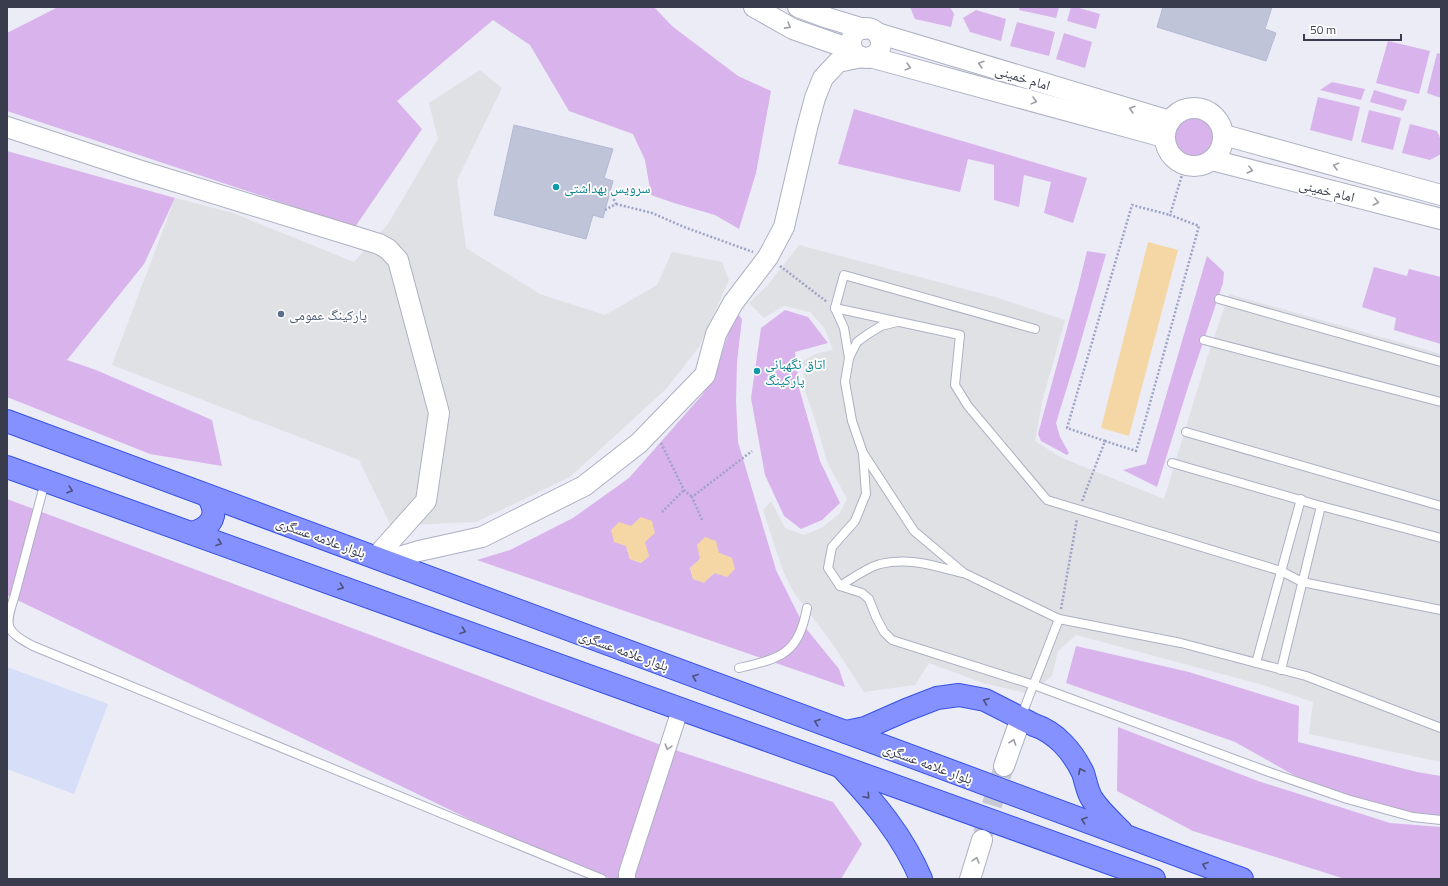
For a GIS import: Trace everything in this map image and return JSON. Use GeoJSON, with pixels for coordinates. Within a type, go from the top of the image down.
{"type":"FeatureCollection","features":[{"type":"Feature","properties":{"kind":"highway","name":"بلوار علامه عسگری"},"geometry":{"type":"LineString","coordinates":[[7,421],[381,559],[410,572],[1242,879]]}},
{"type":"Feature","properties":{"kind":"highway"},"geometry":{"type":"LineString","coordinates":[[7,467],[45,482],[192,533],[680,710],[1154,879]]}},
{"type":"Feature","properties":{"kind":"highway"},"geometry":{"type":"LineString","coordinates":[[192,533],[202,530],[210,524],[214,514],[213,504],[208,496]]}},
{"type":"Feature","properties":{"kind":"highway"},"geometry":{"type":"LineString","coordinates":[[846,732],[865,728],[937,698],[959,695],[985,700],[1043,727],[1065,744],[1083,773],[1092,798],[1101,811],[1126,836]]}},
{"type":"Feature","properties":{"kind":"highway"},"geometry":{"type":"LineString","coordinates":[[841,767],[883,814],[912,858],[921,879]]}},
{"type":"Feature","properties":{"kind":"street","name":"امام خمینی"},"geometry":{"type":"LineString","coordinates":[[754,7],[793,29],[862,54],[1167,129]]}},
{"type":"Feature","properties":{"kind":"street","name":"امام خمینی"},"geometry":{"type":"LineString","coordinates":[[798,7],[1167,129]]}},
{"type":"Feature","properties":{"kind":"street"},"geometry":{"type":"LineString","coordinates":[[381,559],[482,537],[578,490],[639,443],[705,375],[716,334],[733,302],[768,257],[784,227],[815,98],[824,78],[838,62],[862,54],[875,55],[880,47],[880,37],[870,31],[860,30],[853,36],[852,40],[862,54]]}},
{"type":"Feature","properties":{"kind":"street"},"geometry":{"type":"LineString","coordinates":[[1193,108],[1210,112],[1222,127],[1224,135],[1223,145],[1219,153],[1204,165],[1194,167],[1177,161],[1170,154],[1166,146],[1167,129],[1176,114],[1193,108]]}},
{"type":"Feature","properties":{"kind":"street"},"geometry":{"type":"LineString","coordinates":[[7,127],[138,170],[379,244],[388,249],[398,260],[439,413],[426,500],[381,559]]}},
{"type":"Feature","properties":{"kind":"street","name":"امام خمینی"},"geometry":{"type":"LineString","coordinates":[[1224,135],[1441,195]]}},
{"type":"Feature","properties":{"kind":"street","name":"امام خمینی"},"geometry":{"type":"LineString","coordinates":[[1212,160],[1441,219]]}},
{"type":"Feature","properties":{"kind":"street"},"geometry":{"type":"LineString","coordinates":[[627,879],[627,873],[680,710]]}},
{"type":"Feature","properties":{"kind":"street"},"geometry":{"type":"LineString","coordinates":[[1004,766],[1021,718]]}},
{"type":"Feature","properties":{"kind":"street"},"geometry":{"type":"LineString","coordinates":[[970,879],[982,840]]}},
{"type":"Feature","properties":{"kind":"lane"},"geometry":{"type":"LineString","coordinates":[[964,573],[914,531],[863,452],[852,421],[845,382],[849,358],[844,328],[835,308],[844,275],[1035,329]]}},
{"type":"Feature","properties":{"kind":"lane"},"geometry":{"type":"LineString","coordinates":[[1219,299],[1441,362]]}},
{"type":"Feature","properties":{"kind":"lane"},"geometry":{"type":"LineString","coordinates":[[835,308],[960,335],[955,385],[968,406],[1047,500],[1281,571],[1302,582],[1441,610]]}},
{"type":"Feature","properties":{"kind":"lane"},"geometry":{"type":"LineString","coordinates":[[849,358],[858,342],[863,338],[881,326],[897,322]]}},
{"type":"Feature","properties":{"kind":"lane"},"geometry":{"type":"LineString","coordinates":[[1204,340],[1441,402]]}},
{"type":"Feature","properties":{"kind":"lane"},"geometry":{"type":"LineString","coordinates":[[1186,432],[1441,506]]}},
{"type":"Feature","properties":{"kind":"lane"},"geometry":{"type":"LineString","coordinates":[[863,452],[866,494],[855,521],[832,547],[828,568],[840,586],[862,593],[869,600],[884,632],[892,640],[1034,685],[1269,772],[1347,799],[1414,817],[1441,820]]}},
{"type":"Feature","properties":{"kind":"lane"},"geometry":{"type":"LineString","coordinates":[[1172,463],[1321,506],[1441,538]]}},
{"type":"Feature","properties":{"kind":"lane"},"geometry":{"type":"LineString","coordinates":[[45,482],[9,614],[8,625],[10,631],[14,635],[33,646],[602,879]]}},
{"type":"Feature","properties":{"kind":"lane"},"geometry":{"type":"LineString","coordinates":[[1256,663],[1301,499]]}},
{"type":"Feature","properties":{"kind":"lane"},"geometry":{"type":"LineString","coordinates":[[1281,670],[1321,506]]}},
{"type":"Feature","properties":{"kind":"lane"},"geometry":{"type":"LineString","coordinates":[[840,586],[866,570],[880,564],[901,560],[921,562],[964,573],[1059,619],[1181,643],[1306,676],[1441,728]]}},
{"type":"Feature","properties":{"kind":"lane"},"geometry":{"type":"LineString","coordinates":[[740,668],[768,661],[782,655],[791,647],[800,634],[807,608]]}},
{"type":"Feature","properties":{"kind":"lane"},"geometry":{"type":"LineString","coordinates":[[1021,718],[1059,619]]}},
{"type":"Feature","properties":{"kind":"path"},"geometry":{"type":"LineString","coordinates":[[1170,215],[1185,165]]}},
{"type":"Feature","properties":{"kind":"path"},"geometry":{"type":"LineString","coordinates":[[610,192],[616,204]]}},
{"type":"Feature","properties":{"kind":"path"},"geometry":{"type":"LineString","coordinates":[[605,210],[616,204],[652,214],[768,257],[835,308]]}},
{"type":"Feature","properties":{"kind":"path"},"geometry":{"type":"LineString","coordinates":[[1132,205],[1170,215],[1199,226],[1136,451],[1104,441],[1067,428],[1132,205]]}},
{"type":"Feature","properties":{"kind":"path"},"geometry":{"type":"LineString","coordinates":[[654,428],[684,490],[692,497],[702,520]]}},
{"type":"Feature","properties":{"kind":"path"},"geometry":{"type":"LineString","coordinates":[[1059,619],[1079,510],[1104,441]]}},
{"type":"Feature","properties":{"kind":"path"},"geometry":{"type":"LineString","coordinates":[[692,497],[752,451]]}},
{"type":"Feature","properties":{"kind":"path"},"geometry":{"type":"LineString","coordinates":[[662,512],[684,490]]}},
{"type":"Feature","properties":{"kind":"shaded area"},"geometry":{"type":"Polygon","coordinates":[[[58,7],[654,7],[672,26],[738,76],[771,91],[756,173],[739,229],[715,215],[651,195],[645,160],[633,134],[569,111],[530,45],[493,20],[397,101],[422,129],[355,227],[7,111],[7,33],[58,7]]]}},
{"type":"Feature","properties":{"kind":"shaded area"},"geometry":{"type":"Polygon","coordinates":[[[910,7],[950,7],[954,14],[951,27],[915,19],[910,7]]]}},
{"type":"Feature","properties":{"kind":"shaded area"},"geometry":{"type":"Polygon","coordinates":[[[1020,7],[1059,7],[1056,18],[1019,10],[1020,7]]]}},
{"type":"Feature","properties":{"kind":"shaded area"},"geometry":{"type":"Polygon","coordinates":[[[1071,7],[1100,14],[1096,29],[1067,21],[1071,7]]]}},
{"type":"Feature","properties":{"kind":"shaded area"},"geometry":{"type":"Polygon","coordinates":[[[976,10],[1006,19],[1001,41],[970,32],[963,18],[976,10]]]}},
{"type":"Feature","properties":{"kind":"shaded area"},"geometry":{"type":"Polygon","coordinates":[[[1017,22],[1055,32],[1049,56],[1010,46],[1017,22]]]}},
{"type":"Feature","properties":{"kind":"shaded area"},"geometry":{"type":"Polygon","coordinates":[[[1064,33],[1092,42],[1085,68],[1056,59],[1064,33]]]}},
{"type":"Feature","properties":{"kind":"shaded area"},"geometry":{"type":"Polygon","coordinates":[[[1388,41],[1430,51],[1419,94],[1376,83],[1388,41]]]}},
{"type":"Feature","properties":{"kind":"shaded area"},"geometry":{"type":"Polygon","coordinates":[[[1437,53],[1441,54],[1441,98],[1427,93],[1437,53]]]}},
{"type":"Feature","properties":{"kind":"shaded area"},"geometry":{"type":"Polygon","coordinates":[[[480,70],[502,88],[457,180],[466,248],[540,294],[605,315],[657,285],[672,252],[722,262],[729,280],[699,347],[666,389],[570,477],[476,522],[391,526],[359,460],[112,365],[175,198],[233,213],[354,262],[388,224],[438,139],[429,103],[480,70]]]}},
{"type":"Feature","properties":{"kind":"shaded area"},"geometry":{"type":"Polygon","coordinates":[[[1332,82],[1365,89],[1361,100],[1320,90],[1332,82]]]}},
{"type":"Feature","properties":{"kind":"shaded area"},"geometry":{"type":"Polygon","coordinates":[[[1374,90],[1407,100],[1403,111],[1370,102],[1374,90]]]}},
{"type":"Feature","properties":{"kind":"shaded area"},"geometry":{"type":"Polygon","coordinates":[[[1318,97],[1360,107],[1352,141],[1310,130],[1318,97]]]}},
{"type":"Feature","properties":{"kind":"shaded area"},"geometry":{"type":"Polygon","coordinates":[[[854,109],[1087,178],[1073,223],[1044,213],[1051,182],[1024,175],[1019,207],[994,200],[994,165],[968,159],[960,192],[838,164],[854,109]]]}},
{"type":"Feature","properties":{"kind":"shaded area"},"geometry":{"type":"Polygon","coordinates":[[[1369,110],[1401,118],[1393,150],[1361,142],[1369,110]]]}},
{"type":"Feature","properties":{"kind":"shaded area"},"geometry":{"type":"Polygon","coordinates":[[[1190,116],[1198,116],[1206,119],[1212,125],[1215,137],[1212,149],[1206,155],[1198,158],[1190,158],[1182,155],[1176,149],[1173,141],[1173,133],[1176,125],[1182,119],[1190,116]]]}},
{"type":"Feature","properties":{"kind":"shaded area"},"geometry":{"type":"Polygon","coordinates":[[[1410,124],[1437,131],[1441,140],[1441,154],[1430,160],[1402,153],[1410,124]]]}},
{"type":"Feature","properties":{"kind":"shaded area"},"geometry":{"type":"Polygon","coordinates":[[[7,151],[175,198],[144,264],[67,360],[96,370],[212,420],[222,466],[150,454],[7,397],[7,151]]]}},
{"type":"Feature","properties":{"kind":"shaded area"},"geometry":{"type":"Polygon","coordinates":[[[1148,242],[1178,250],[1129,436],[1101,428],[1148,242]]]}},
{"type":"Feature","properties":{"kind":"shaded area"},"geometry":{"type":"Polygon","coordinates":[[[799,245],[995,297],[1065,320],[1042,402],[1035,441],[1062,458],[1164,499],[1207,358],[1229,294],[1441,354],[1441,762],[1309,734],[1313,702],[1263,685],[1076,635],[1058,651],[1052,676],[1030,694],[983,683],[929,663],[915,685],[864,692],[832,643],[794,593],[783,571],[763,510],[771,501],[785,528],[804,535],[823,527],[839,514],[847,499],[827,462],[805,391],[803,361],[815,354],[833,350],[825,329],[810,312],[784,306],[764,318],[749,303],[767,286],[799,245]]]}},
{"type":"Feature","properties":{"kind":"shaded area"},"geometry":{"type":"Polygon","coordinates":[[[1087,251],[1106,254],[1056,423],[1060,437],[1069,453],[1067,455],[1041,441],[1038,434],[1087,251]]]}},
{"type":"Feature","properties":{"kind":"shaded area"},"geometry":{"type":"Polygon","coordinates":[[[1207,256],[1224,272],[1223,283],[1188,387],[1157,487],[1123,470],[1146,464],[1207,256]]]}},
{"type":"Feature","properties":{"kind":"shaded area"},"geometry":{"type":"Polygon","coordinates":[[[1374,267],[1407,276],[1409,269],[1441,277],[1441,344],[1394,330],[1396,318],[1362,307],[1374,267]]]}},
{"type":"Feature","properties":{"kind":"shaded area"},"geometry":{"type":"Polygon","coordinates":[[[785,310],[808,317],[828,343],[795,352],[799,388],[820,461],[840,503],[822,520],[801,529],[784,516],[765,475],[751,398],[761,328],[785,310]]]}},
{"type":"Feature","properties":{"kind":"shaded area"},"geometry":{"type":"Polygon","coordinates":[[[737,313],[742,319],[737,362],[736,401],[738,442],[776,570],[804,626],[839,669],[845,687],[477,560],[510,550],[573,518],[629,478],[703,394],[719,361],[737,313]],[[626,546],[630,559],[641,563],[649,556],[626,546]],[[719,553],[700,559],[690,568],[693,579],[704,582],[732,558],[719,553]]]}},
{"type":"Feature","properties":{"kind":"shaded area"},"geometry":{"type":"Polygon","coordinates":[[[7,499],[669,748],[833,802],[862,844],[841,879],[611,879],[469,819],[7,595],[7,499]]]}},
{"type":"Feature","properties":{"kind":"shaded area"},"geometry":{"type":"Polygon","coordinates":[[[641,517],[652,521],[655,533],[645,542],[649,556],[641,563],[630,559],[626,546],[614,542],[611,530],[619,522],[631,526],[641,517]]]}},
{"type":"Feature","properties":{"kind":"shaded area"},"geometry":{"type":"Polygon","coordinates":[[[705,537],[716,541],[719,553],[732,558],[735,569],[727,577],[714,573],[704,583],[693,579],[690,568],[700,559],[697,545],[705,537]]]}},
{"type":"Feature","properties":{"kind":"shaded area"},"geometry":{"type":"Polygon","coordinates":[[[1076,646],[1189,672],[1299,706],[1298,742],[1417,772],[1441,776],[1441,820],[1434,820],[1313,786],[1235,742],[1066,683],[1076,646]]]}},
{"type":"Feature","properties":{"kind":"shaded area"},"geometry":{"type":"Polygon","coordinates":[[[7,667],[108,704],[74,794],[7,769],[7,667]]]}},
{"type":"Feature","properties":{"kind":"shaded area"},"geometry":{"type":"Polygon","coordinates":[[[1118,727],[1258,781],[1390,823],[1441,827],[1441,879],[1345,879],[1193,831],[1117,791],[1118,727]]]}},
{"type":"Feature","properties":{"kind":"building"},"geometry":{"type":"Polygon","coordinates":[[[1163,7],[1272,7],[1265,29],[1276,33],[1266,61],[1157,27],[1163,7]]]}},
{"type":"Feature","properties":{"kind":"building","name":"سرویس بهداشتی"},"geometry":{"type":"Polygon","coordinates":[[[514,125],[613,149],[604,178],[613,181],[603,218],[593,215],[586,239],[494,215],[514,125]]]}},
{"type":"Feature","properties":{"kind":"tunnel"},"geometry":{"type":"LineString","coordinates":[[983,834],[1004,766]]}},
{"type":"Feature","properties":{"kind":"place","name":"سرویس بهداشتی"},"geometry":{"type":"Point","coordinates":[556,187]}},
{"type":"Feature","properties":{"kind":"place","name":"پارکینگ عمومی"},"geometry":{"type":"Point","coordinates":[281,314]}},
{"type":"Feature","properties":{"kind":"place","name":"اتاق نگهبانی پارکینگ"},"geometry":{"type":"Point","coordinates":[757,371]}}]}
